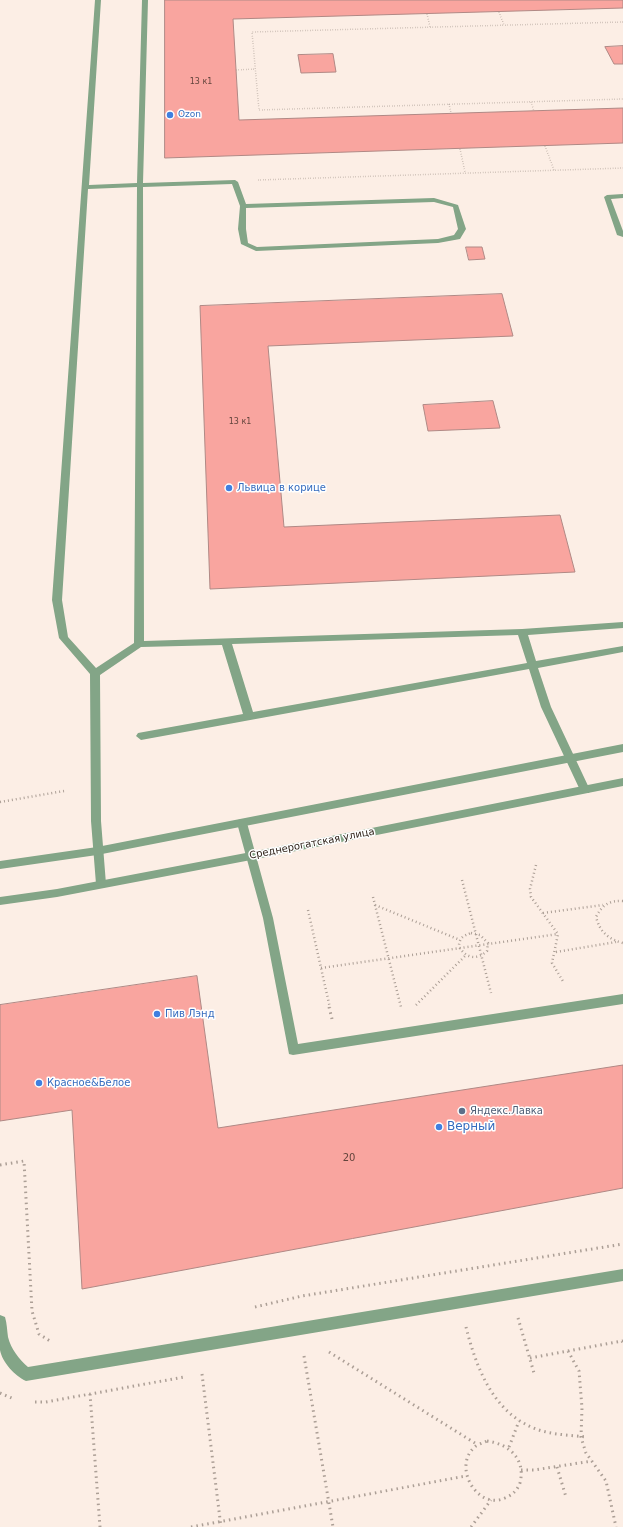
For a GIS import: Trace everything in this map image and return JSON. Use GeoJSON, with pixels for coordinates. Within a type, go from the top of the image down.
{"type":"FeatureCollection","features":[{"type":"Feature","properties":{"kind":"street"},"geometry":{"type":"LineString","coordinates":[[98,0],[84,187],[57,600],[64,638],[95,673],[97,851],[101,884]]}},
{"type":"Feature","properties":{"kind":"street"},"geometry":{"type":"LineString","coordinates":[[138,644],[140,185],[145,0]]}},
{"type":"Feature","properties":{"kind":"street"},"geometry":{"type":"LineString","coordinates":[[84,187],[235,182],[243,206],[242,229],[245,244],[256,248],[438,241],[457,237],[462,229],[456,206],[446,202],[434,200],[243,206]]}},
{"type":"Feature","properties":{"kind":"street"},"geometry":{"type":"LineString","coordinates":[[623,196],[607,197],[620,235],[623,234]]}},
{"type":"Feature","properties":{"kind":"street"},"geometry":{"type":"LineString","coordinates":[[95,673],[138,644],[522,632],[623,625]]}},
{"type":"Feature","properties":{"kind":"street"},"geometry":{"type":"LineString","coordinates":[[522,632],[546,707],[569,759],[585,790]]}},
{"type":"Feature","properties":{"kind":"street"},"geometry":{"type":"LineString","coordinates":[[226,641],[249,716]]}},
{"type":"Feature","properties":{"kind":"street"},"geometry":{"type":"LineString","coordinates":[[140,736],[532,664],[623,649]]}},
{"type":"Feature","properties":{"kind":"street"},"geometry":{"type":"LineString","coordinates":[[0,865],[97,851],[569,759],[622,751]]}},
{"type":"Feature","properties":{"kind":"street","name":"Среднерогатская улица"},"geometry":{"type":"LineString","coordinates":[[0,901],[251,856],[623,782]]}},
{"type":"Feature","properties":{"kind":"street"},"geometry":{"type":"LineString","coordinates":[[242,823],[268,918],[293,1050],[623,999]]}},
{"type":"Feature","properties":{"kind":"street"},"geometry":{"type":"LineString","coordinates":[[0,1322],[1,1334],[12,1363],[26,1374],[623,1275]]}},
{"type":"Feature","properties":{"kind":"path"},"geometry":{"type":"LineString","coordinates":[[499,12],[504,25]]}},
{"type":"Feature","properties":{"kind":"path"},"geometry":{"type":"LineString","coordinates":[[427,14],[430,27]]}},
{"type":"Feature","properties":{"kind":"path"},"geometry":{"type":"LineString","coordinates":[[623,22],[252,32],[259,110],[623,99]]}},
{"type":"Feature","properties":{"kind":"path"},"geometry":{"type":"LineString","coordinates":[[236,70],[256,69]]}},
{"type":"Feature","properties":{"kind":"path"},"geometry":{"type":"LineString","coordinates":[[531,102],[534,111]]}},
{"type":"Feature","properties":{"kind":"path"},"geometry":{"type":"LineString","coordinates":[[449,104],[451,113]]}},
{"type":"Feature","properties":{"kind":"path"},"geometry":{"type":"LineString","coordinates":[[545,146],[554,170]]}},
{"type":"Feature","properties":{"kind":"path"},"geometry":{"type":"LineString","coordinates":[[460,148],[465,172]]}},
{"type":"Feature","properties":{"kind":"path"},"geometry":{"type":"LineString","coordinates":[[235,182],[261,179],[623,168]]}},
{"type":"Feature","properties":{"kind":"path"},"geometry":{"type":"LineString","coordinates":[[0,802],[64,791]]}},
{"type":"Feature","properties":{"kind":"path"},"geometry":{"type":"LineString","coordinates":[[536,864],[530,889],[531,897],[558,934],[556,952],[552,963],[560,979],[588,1004]]}},
{"type":"Feature","properties":{"kind":"path"},"geometry":{"type":"LineString","coordinates":[[462,880],[498,1018]]}},
{"type":"Feature","properties":{"kind":"path"},"geometry":{"type":"LineString","coordinates":[[373,897],[407,1032]]}},
{"type":"Feature","properties":{"kind":"path"},"geometry":{"type":"LineString","coordinates":[[542,913],[623,901]]}},
{"type":"Feature","properties":{"kind":"path"},"geometry":{"type":"LineString","coordinates":[[375,904],[460,940]]}},
{"type":"Feature","properties":{"kind":"path"},"geometry":{"type":"LineString","coordinates":[[604,905],[596,917],[598,925],[605,935],[617,942]]}},
{"type":"Feature","properties":{"kind":"path"},"geometry":{"type":"LineString","coordinates":[[308,910],[337,1043]]}},
{"type":"Feature","properties":{"kind":"path"},"geometry":{"type":"LineString","coordinates":[[476,933],[484,937],[488,943],[488,951],[481,957],[470,958],[465,956],[459,948],[460,940],[466,934],[476,933]]}},
{"type":"Feature","properties":{"kind":"path"},"geometry":{"type":"LineString","coordinates":[[321,968],[558,934]]}},
{"type":"Feature","properties":{"kind":"path"},"geometry":{"type":"LineString","coordinates":[[556,952],[617,942],[623,943]]}},
{"type":"Feature","properties":{"kind":"path"},"geometry":{"type":"LineString","coordinates":[[404,1017],[465,956]]}},
{"type":"Feature","properties":{"kind":"path"},"geometry":{"type":"LineString","coordinates":[[0,1165],[24,1161],[32,1311],[35,1328],[44,1340],[58,1343]]}},
{"type":"Feature","properties":{"kind":"path"},"geometry":{"type":"LineString","coordinates":[[252,1308],[302,1296],[623,1244]]}},
{"type":"Feature","properties":{"kind":"path"},"geometry":{"type":"LineString","coordinates":[[518,1317],[534,1373]]}},
{"type":"Feature","properties":{"kind":"path"},"geometry":{"type":"LineString","coordinates":[[466,1326],[476,1363],[486,1383],[506,1409],[519,1421],[536,1429],[587,1438]]}},
{"type":"Feature","properties":{"kind":"path"},"geometry":{"type":"LineString","coordinates":[[530,1358],[622,1341],[623,1343]]}},
{"type":"Feature","properties":{"kind":"path"},"geometry":{"type":"LineString","coordinates":[[329,1351],[478,1445]]}},
{"type":"Feature","properties":{"kind":"path"},"geometry":{"type":"LineString","coordinates":[[568,1351],[579,1372],[582,1408],[581,1437],[586,1453],[606,1481],[616,1527]]}},
{"type":"Feature","properties":{"kind":"path"},"geometry":{"type":"LineString","coordinates":[[304,1356],[333,1527]]}},
{"type":"Feature","properties":{"kind":"path"},"geometry":{"type":"LineString","coordinates":[[87,1364],[100,1527]]}},
{"type":"Feature","properties":{"kind":"path"},"geometry":{"type":"LineString","coordinates":[[202,1374],[221,1527]]}},
{"type":"Feature","properties":{"kind":"path"},"geometry":{"type":"LineString","coordinates":[[509,1448],[519,1421]]}},
{"type":"Feature","properties":{"kind":"path"},"geometry":{"type":"LineString","coordinates":[[492,1441],[500,1442],[509,1448],[516,1456],[521,1470],[518,1487],[512,1495],[502,1500],[491,1500],[480,1495],[471,1487],[466,1476],[466,1460],[471,1451],[478,1445],[492,1441]]}},
{"type":"Feature","properties":{"kind":"path"},"geometry":{"type":"LineString","coordinates":[[521,1470],[557,1467],[592,1460]]}},
{"type":"Feature","properties":{"kind":"path"},"geometry":{"type":"LineString","coordinates":[[557,1467],[566,1497]]}},
{"type":"Feature","properties":{"kind":"path"},"geometry":{"type":"LineString","coordinates":[[191,1527],[466,1476]]}},
{"type":"Feature","properties":{"kind":"path"},"geometry":{"type":"LineString","coordinates":[[471,1527],[491,1500]]}},
{"type":"Feature","properties":{"kind":"building"},"geometry":{"type":"Polygon","coordinates":[[[165,0],[623,0],[623,8],[233,19],[239,120],[623,108],[623,143],[165,158],[165,0]]]}},
{"type":"Feature","properties":{"kind":"building"},"geometry":{"type":"Polygon","coordinates":[[[623,46],[623,64],[614,64],[605,47],[623,46]]]}},
{"type":"Feature","properties":{"kind":"building"},"geometry":{"type":"Polygon","coordinates":[[[333,54],[336,72],[301,73],[298,55],[333,54]]]}},
{"type":"Feature","properties":{"kind":"building"},"geometry":{"type":"Polygon","coordinates":[[[466,247],[482,247],[485,259],[469,260],[466,247]]]}},
{"type":"Feature","properties":{"kind":"building"},"geometry":{"type":"Polygon","coordinates":[[[502,294],[513,336],[268,346],[284,527],[560,515],[575,572],[210,589],[200,306],[502,294]]]}},
{"type":"Feature","properties":{"kind":"building"},"geometry":{"type":"Polygon","coordinates":[[[493,401],[500,428],[428,431],[423,405],[493,401]]]}},
{"type":"Feature","properties":{"kind":"building"},"geometry":{"type":"Polygon","coordinates":[[[197,976],[218,1128],[623,1065],[623,1188],[82,1289],[72,1110],[0,1121],[0,1005],[197,976]]]}},
{"type":"Feature","properties":{"kind":"place","name":"Ozon"},"geometry":{"type":"Point","coordinates":[170,115]}},
{"type":"Feature","properties":{"kind":"place","name":"Львица в корице"},"geometry":{"type":"Point","coordinates":[229,488]}},
{"type":"Feature","properties":{"kind":"place","name":"Пив Лэнд"},"geometry":{"type":"Point","coordinates":[157,1014]}},
{"type":"Feature","properties":{"kind":"place","name":"Красное&Белое"},"geometry":{"type":"Point","coordinates":[39,1083]}},
{"type":"Feature","properties":{"kind":"place","name":"Яндекс.Лавка"},"geometry":{"type":"Point","coordinates":[462,1111]}},
{"type":"Feature","properties":{"kind":"place","name":"Верный"},"geometry":{"type":"Point","coordinates":[439,1127]}}]}
